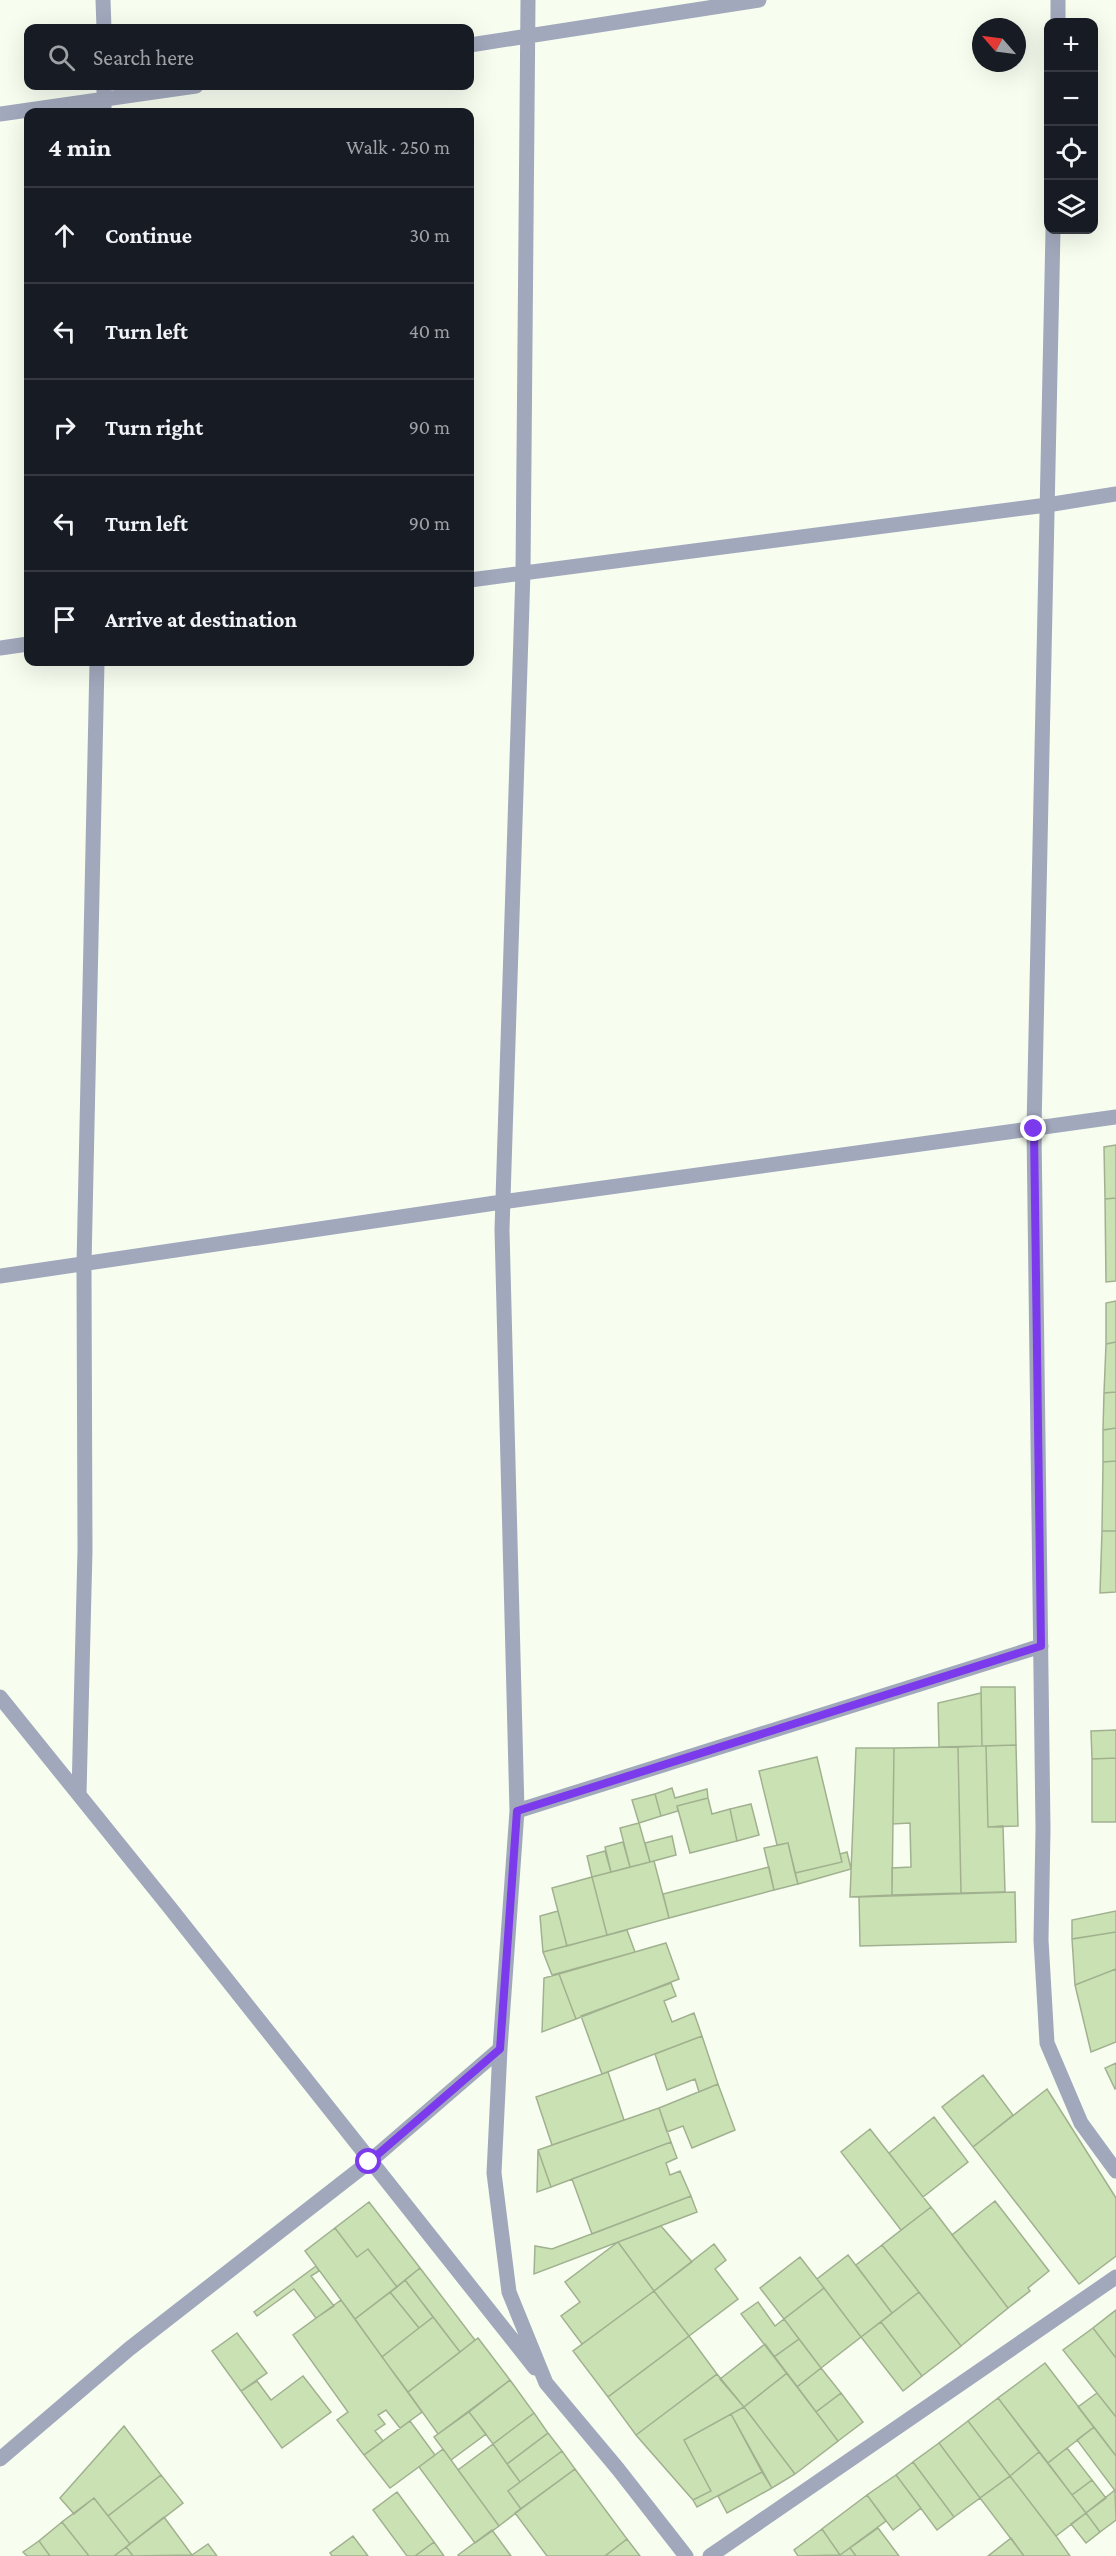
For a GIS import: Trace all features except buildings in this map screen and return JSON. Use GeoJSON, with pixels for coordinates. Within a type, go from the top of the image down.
{"type":"FeatureCollection","features":[{"type":"Feature","properties":{"kind":"street"},"geometry":{"type":"LineString","coordinates":[[104,0],[104,24]]}},
{"type":"Feature","properties":{"kind":"street"},"geometry":{"type":"LineString","coordinates":[[528,0],[523,573],[502,1203],[517,1811],[500,2049],[494,2173],[509,2292],[546,2383]]}},
{"type":"Feature","properties":{"kind":"street"},"geometry":{"type":"LineString","coordinates":[[474,44],[759,0]]}},
{"type":"Feature","properties":{"kind":"street"},"geometry":{"type":"LineString","coordinates":[[1058,0],[1058,18]]}},
{"type":"Feature","properties":{"kind":"street"},"geometry":{"type":"LineString","coordinates":[[42,108],[168,90]]}},
{"type":"Feature","properties":{"kind":"street"},"geometry":{"type":"LineString","coordinates":[[0,114],[24,111]]}},
{"type":"Feature","properties":{"kind":"street"},"geometry":{"type":"LineString","coordinates":[[1053,234],[1034,1129],[1043,1818],[1041,1940],[1047,2043],[1081,2123],[1116,2171]]}},
{"type":"Feature","properties":{"kind":"street"},"geometry":{"type":"LineString","coordinates":[[474,579],[1116,494]]}},
{"type":"Feature","properties":{"kind":"street"},"geometry":{"type":"LineString","coordinates":[[0,648],[24,645]]}},
{"type":"Feature","properties":{"kind":"street"},"geometry":{"type":"LineString","coordinates":[[79,1794],[85,1550],[84,1265],[97,666]]}},
{"type":"Feature","properties":{"kind":"street"},"geometry":{"type":"LineString","coordinates":[[0,1276],[1116,1117]]}},
{"type":"Feature","properties":{"kind":"street"},"geometry":{"type":"LineString","coordinates":[[517,1811],[1041,1646]]}},
{"type":"Feature","properties":{"kind":"street"},"geometry":{"type":"LineString","coordinates":[[0,1697],[369,2162],[686,2556]]}},
{"type":"Feature","properties":{"kind":"street"},"geometry":{"type":"LineString","coordinates":[[0,2459],[129,2349],[369,2162],[500,2049]]}},
{"type":"Feature","properties":{"kind":"street"},"geometry":{"type":"LineString","coordinates":[[710,2556],[1116,2277]]}},
{"type":"Feature","properties":{"kind":"route"},"geometry":{"type":"LineString","coordinates":[[369,2162],[500,2049],[517,1811],[1041,1646],[1034,1129]]}}]}
